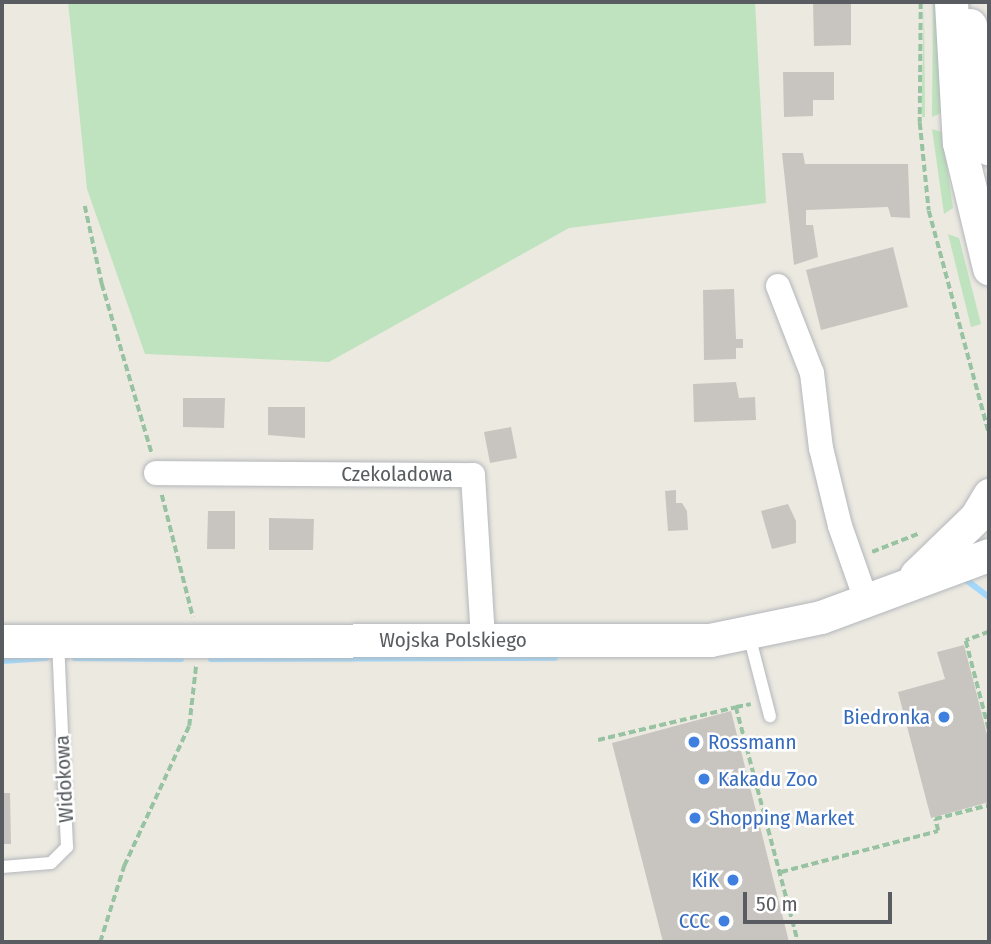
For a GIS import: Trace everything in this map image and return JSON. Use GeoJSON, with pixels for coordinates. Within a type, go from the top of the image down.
{"type":"FeatureCollection","features":[{"type":"Feature","properties":{"kind":"street"},"geometry":{"type":"LineString","coordinates":[[957,9],[989,149]]}},
{"type":"Feature","properties":{"kind":"street"},"geometry":{"type":"LineString","coordinates":[[957,9],[959,143],[989,268]]}},
{"type":"Feature","properties":{"kind":"street"},"geometry":{"type":"LineString","coordinates":[[778,286],[812,373],[821,448],[840,526],[881,594]]}},
{"type":"Feature","properties":{"kind":"street","name":"Czekoladowa"},"geometry":{"type":"LineString","coordinates":[[156,473],[473,475],[484,639]]}},
{"type":"Feature","properties":{"kind":"street"},"geometry":{"type":"LineString","coordinates":[[933,572],[976,517],[989,495]]}},
{"type":"Feature","properties":{"kind":"street"},"geometry":{"type":"LineString","coordinates":[[933,572],[989,529]]}},
{"type":"Feature","properties":{"kind":"street"},"geometry":{"type":"LineString","coordinates":[[933,572],[989,555]]}},
{"type":"Feature","properties":{"kind":"street","name":"Wojska Polskiego"},"geometry":{"type":"LineString","coordinates":[[2,641],[710,640],[749,635],[881,594],[933,572]]}},
{"type":"Feature","properties":{"kind":"lane"},"geometry":{"type":"LineString","coordinates":[[749,635],[770,716]]}},
{"type":"Feature","properties":{"kind":"lane","name":"Widokowa"},"geometry":{"type":"LineString","coordinates":[[2,867],[51,863],[67,847],[57,639]]}},
{"type":"Feature","properties":{"kind":"path"},"geometry":{"type":"LineString","coordinates":[[957,9],[920,123],[929,211],[989,433]]}},
{"type":"Feature","properties":{"kind":"path"},"geometry":{"type":"LineString","coordinates":[[85,206],[102,284],[125,352],[199,639],[189,726],[124,866],[100,942]]}},
{"type":"Feature","properties":{"kind":"path"},"geometry":{"type":"LineString","coordinates":[[989,632],[966,641],[989,730]]}},
{"type":"Feature","properties":{"kind":"path"},"geometry":{"type":"LineString","coordinates":[[598,740],[752,704],[750,695]]}},
{"type":"Feature","properties":{"kind":"path"},"geometry":{"type":"LineString","coordinates":[[736,707],[781,872],[797,942]]}},
{"type":"Feature","properties":{"kind":"path"},"geometry":{"type":"LineString","coordinates":[[781,872],[938,831],[935,819],[989,805]]}},
{"type":"Feature","properties":{"kind":"green space"},"geometry":{"type":"Polygon","coordinates":[[[68,2],[755,2],[766,203],[569,228],[329,362],[145,354],[87,189],[68,2]]]}},
{"type":"Feature","properties":{"kind":"green space"},"geometry":{"type":"Polygon","coordinates":[[[924,2],[925,117],[922,117],[922,90],[924,2]]]}},
{"type":"Feature","properties":{"kind":"green space"},"geometry":{"type":"Polygon","coordinates":[[[933,2],[942,2],[941,113],[932,117],[933,2]]]}},
{"type":"Feature","properties":{"kind":"green space"},"geometry":{"type":"Polygon","coordinates":[[[932,129],[942,132],[953,208],[944,214],[932,129]]]}},
{"type":"Feature","properties":{"kind":"green space"},"geometry":{"type":"Polygon","coordinates":[[[948,234],[959,238],[981,324],[971,327],[948,234]]]}},
{"type":"Feature","properties":{"kind":"building"},"geometry":{"type":"Polygon","coordinates":[[[813,2],[851,2],[851,45],[814,46],[813,2]]]}},
{"type":"Feature","properties":{"kind":"building"},"geometry":{"type":"Polygon","coordinates":[[[783,72],[834,72],[834,100],[813,100],[813,116],[784,117],[783,72]]]}},
{"type":"Feature","properties":{"kind":"building"},"geometry":{"type":"Polygon","coordinates":[[[782,153],[803,153],[805,164],[908,164],[910,218],[891,217],[888,207],[806,210],[806,225],[813,225],[818,257],[794,265],[782,153]]]}},
{"type":"Feature","properties":{"kind":"building"},"geometry":{"type":"Polygon","coordinates":[[[893,247],[908,307],[821,330],[806,270],[893,247]]]}},
{"type":"Feature","properties":{"kind":"building"},"geometry":{"type":"Polygon","coordinates":[[[734,289],[736,339],[743,339],[743,348],[736,348],[736,359],[704,360],[703,290],[734,289]]]}},
{"type":"Feature","properties":{"kind":"building"},"geometry":{"type":"Polygon","coordinates":[[[736,382],[739,398],[755,397],[756,420],[694,422],[693,384],[736,382]]]}},
{"type":"Feature","properties":{"kind":"building"},"geometry":{"type":"Polygon","coordinates":[[[183,398],[225,398],[224,428],[183,427],[183,398]]]}},
{"type":"Feature","properties":{"kind":"building"},"geometry":{"type":"Polygon","coordinates":[[[268,407],[305,407],[305,438],[268,435],[268,407]]]}},
{"type":"Feature","properties":{"kind":"building"},"geometry":{"type":"Polygon","coordinates":[[[511,427],[517,458],[490,463],[484,432],[511,427]]]}},
{"type":"Feature","properties":{"kind":"building"},"geometry":{"type":"Polygon","coordinates":[[[676,490],[676,503],[682,503],[687,511],[688,530],[668,531],[665,491],[676,490]]]}},
{"type":"Feature","properties":{"kind":"building"},"geometry":{"type":"Polygon","coordinates":[[[788,504],[796,521],[796,543],[772,549],[761,511],[788,504]]]}},
{"type":"Feature","properties":{"kind":"building"},"geometry":{"type":"Polygon","coordinates":[[[208,511],[235,511],[235,549],[207,549],[208,511]]]}},
{"type":"Feature","properties":{"kind":"building"},"geometry":{"type":"Polygon","coordinates":[[[269,518],[314,519],[313,550],[269,550],[269,518]]]}},
{"type":"Feature","properties":{"kind":"building","name":"Biedronka"},"geometry":{"type":"Polygon","coordinates":[[[964,645],[989,742],[989,802],[931,818],[898,692],[945,679],[937,652],[964,645]]]}},
{"type":"Feature","properties":{"kind":"building"},"geometry":{"type":"Polygon","coordinates":[[[731,711],[789,942],[663,942],[612,743],[731,711]]]}},
{"type":"Feature","properties":{"kind":"building"},"geometry":{"type":"Polygon","coordinates":[[[2,793],[10,793],[11,844],[2,844],[2,793]]]}},
{"type":"Feature","properties":{"kind":"waterway"},"geometry":{"type":"LineString","coordinates":[[965,579],[989,597]]}},
{"type":"Feature","properties":{"kind":"waterway"},"geometry":{"type":"LineString","coordinates":[[2,661],[46,658]]}},
{"type":"Feature","properties":{"kind":"waterway"},"geometry":{"type":"LineString","coordinates":[[75,658],[181,659]]}},
{"type":"Feature","properties":{"kind":"waterway"},"geometry":{"type":"LineString","coordinates":[[211,659],[555,658]]}},
{"type":"Feature","properties":{"kind":"place","name":"Biedronka"},"geometry":{"type":"Point","coordinates":[944,717]}},
{"type":"Feature","properties":{"kind":"place","name":"Rossmann"},"geometry":{"type":"Point","coordinates":[694,742]}},
{"type":"Feature","properties":{"kind":"place","name":"Kakadu Zoo"},"geometry":{"type":"Point","coordinates":[704,779]}},
{"type":"Feature","properties":{"kind":"place","name":"Shopping Market"},"geometry":{"type":"Point","coordinates":[695,818]}},
{"type":"Feature","properties":{"kind":"place","name":"KiK"},"geometry":{"type":"Point","coordinates":[733,880]}},
{"type":"Feature","properties":{"kind":"place","name":"CCC"},"geometry":{"type":"Point","coordinates":[724,921]}}]}
